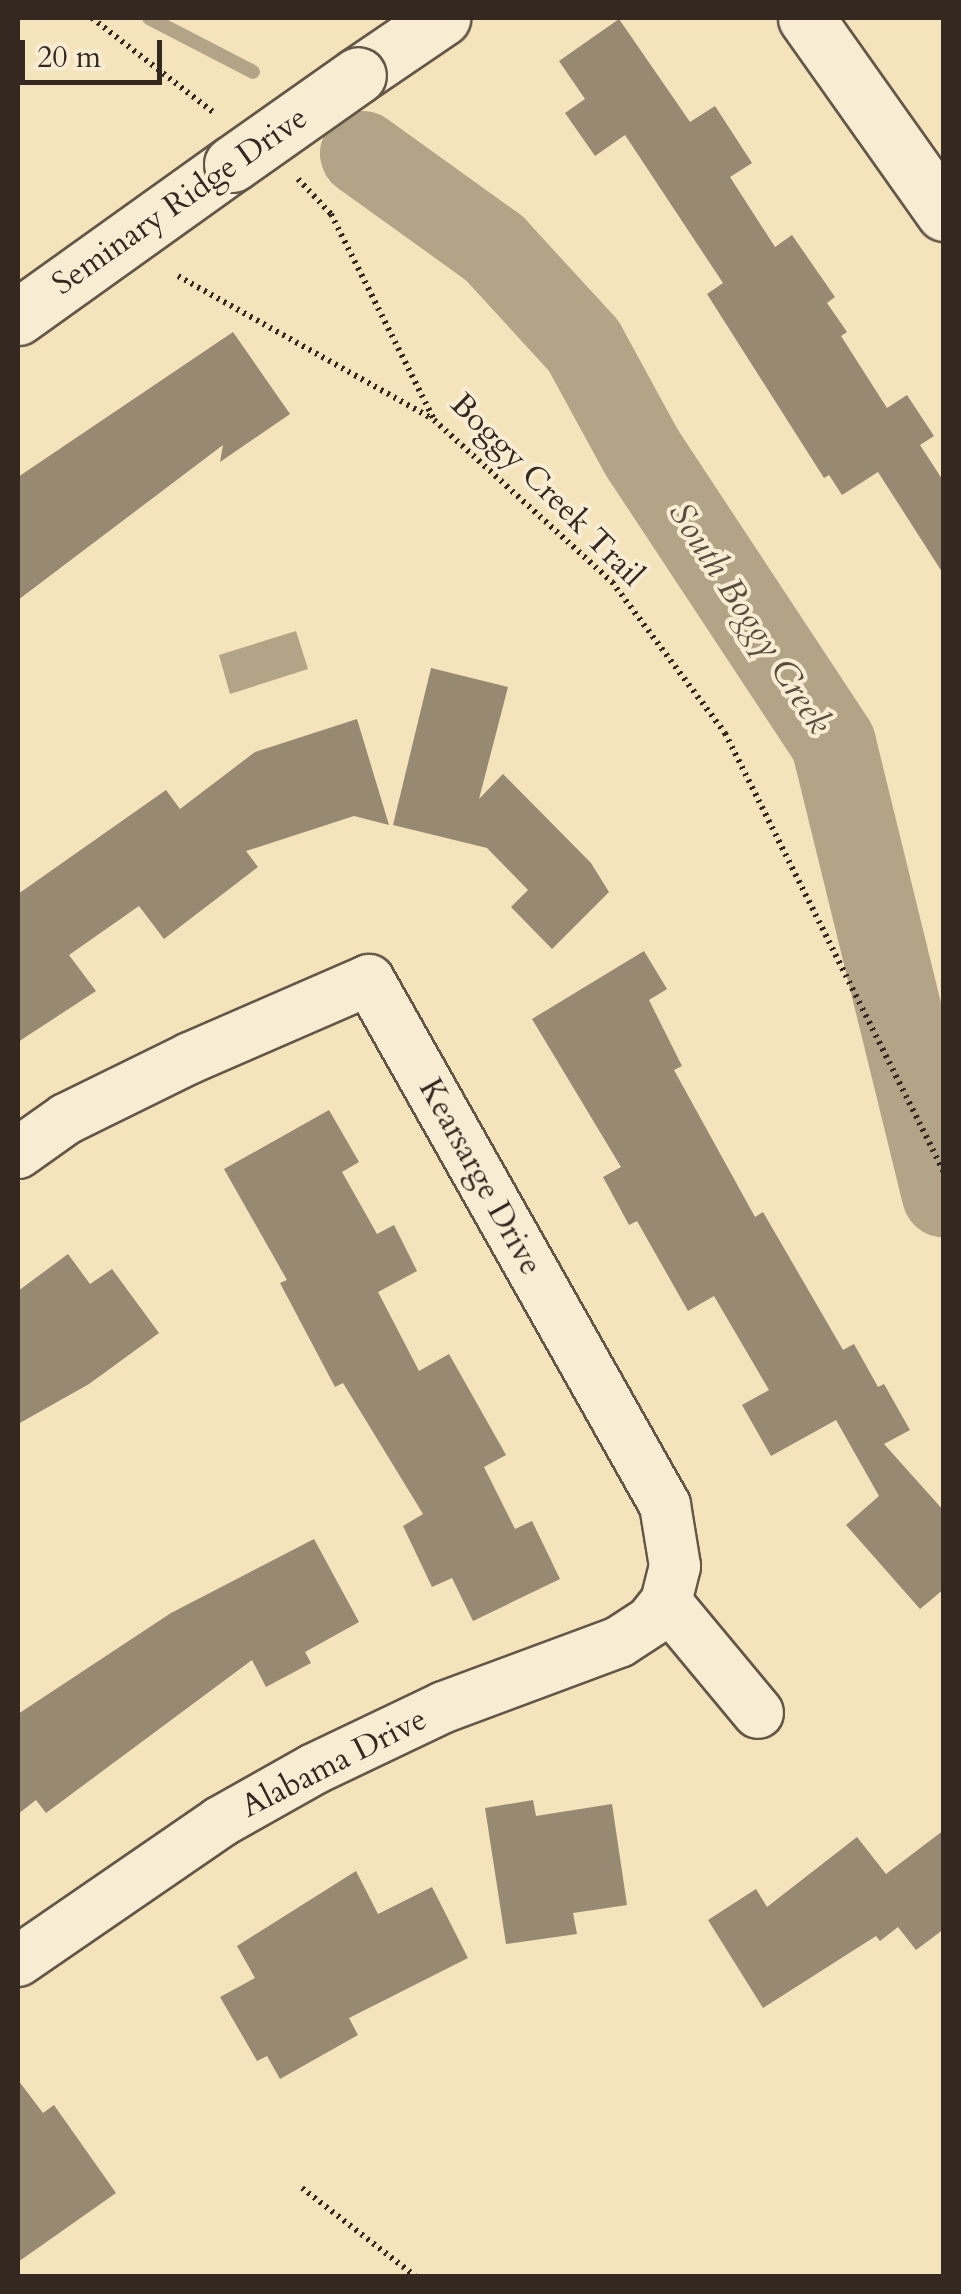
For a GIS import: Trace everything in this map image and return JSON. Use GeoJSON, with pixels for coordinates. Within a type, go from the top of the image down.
{"type":"FeatureCollection","features":[{"type":"Feature","properties":{"kind":"street","name":"Seminary Ridge Drive"},"geometry":{"type":"LineString","coordinates":[[18,317],[247,151],[442,18]]}},
{"type":"Feature","properties":{"kind":"street"},"geometry":{"type":"LineString","coordinates":[[806,18],[944,213]]}},
{"type":"Feature","properties":{"kind":"street","name":"Kearsarge Drive"},"geometry":{"type":"LineString","coordinates":[[18,1153],[66,1120],[190,1058],[369,980],[665,1504],[675,1566],[666,1602]]}},
{"type":"Feature","properties":{"kind":"street"},"geometry":{"type":"LineString","coordinates":[[666,1602],[758,1712]]}},
{"type":"Feature","properties":{"kind":"street","name":"Alabama Drive"},"geometry":{"type":"LineString","coordinates":[[18,1961],[251,1804],[444,1708],[618,1642],[652,1621],[666,1602]]}},
{"type":"Feature","properties":{"kind":"path","name":"Boggy Creek Trail"},"geometry":{"type":"LineString","coordinates":[[92,18],[247,151],[331,214],[434,420],[612,582],[725,733],[944,1173]]}},
{"type":"Feature","properties":{"kind":"path"},"geometry":{"type":"LineString","coordinates":[[178,276],[434,420]]}},
{"type":"Feature","properties":{"kind":"path"},"geometry":{"type":"LineString","coordinates":[[302,2188],[416,2276]]}},
{"type":"Feature","properties":{"kind":"shaded area"},"geometry":{"type":"Polygon","coordinates":[[[296,631],[308,669],[230,694],[219,655],[296,631]]]}},
{"type":"Feature","properties":{"kind":"building"},"geometry":{"type":"Polygon","coordinates":[[[619,19],[690,122],[715,106],[752,163],[730,177],[775,247],[792,235],[835,297],[827,303],[847,332],[841,336],[887,408],[907,395],[934,436],[920,445],[944,482],[944,575],[878,472],[842,495],[829,475],[824,478],[707,294],[723,283],[625,135],[595,156],[565,113],[585,99],[559,61],[619,19]]]}},
{"type":"Feature","properties":{"kind":"building"},"geometry":{"type":"Polygon","coordinates":[[[233,332],[290,414],[220,462],[223,445],[18,600],[18,477],[233,332]]]}},
{"type":"Feature","properties":{"kind":"building"},"geometry":{"type":"Polygon","coordinates":[[[431,668],[508,687],[479,799],[503,774],[591,863],[609,892],[552,949],[511,907],[528,890],[487,848],[393,825],[431,668]]]}},
{"type":"Feature","properties":{"kind":"building"},"geometry":{"type":"Polygon","coordinates":[[[357,719],[389,825],[354,816],[246,851],[258,867],[164,939],[139,906],[69,955],[96,991],[18,1042],[18,894],[166,790],[180,809],[255,752],[357,719]]]}},
{"type":"Feature","properties":{"kind":"building"},"geometry":{"type":"Polygon","coordinates":[[[644,951],[667,989],[649,1000],[682,1066],[674,1070],[755,1217],[763,1212],[843,1350],[854,1344],[878,1387],[884,1384],[910,1430],[884,1444],[944,1511],[944,1589],[920,1609],[846,1525],[879,1496],[836,1420],[771,1456],[742,1405],[769,1390],[714,1296],[688,1311],[637,1221],[629,1225],[603,1177],[621,1167],[532,1019],[644,951]]]}},
{"type":"Feature","properties":{"kind":"building"},"geometry":{"type":"Polygon","coordinates":[[[329,1110],[359,1162],[342,1172],[377,1234],[394,1225],[417,1271],[378,1292],[419,1371],[449,1354],[506,1455],[484,1467],[515,1529],[532,1521],[560,1579],[473,1621],[452,1578],[432,1587],[403,1526],[423,1514],[343,1383],[335,1387],[280,1283],[287,1280],[224,1169],[329,1110]]]}},
{"type":"Feature","properties":{"kind":"building"},"geometry":{"type":"Polygon","coordinates":[[[68,1254],[90,1284],[112,1269],[159,1333],[89,1384],[18,1424],[18,1291],[68,1254]]]}},
{"type":"Feature","properties":{"kind":"building"},"geometry":{"type":"Polygon","coordinates":[[[314,1539],[359,1622],[305,1652],[311,1663],[266,1687],[252,1660],[46,1813],[36,1800],[18,1814],[18,1714],[171,1613],[314,1539]]]}},
{"type":"Feature","properties":{"kind":"building"},"geometry":{"type":"Polygon","coordinates":[[[533,1800],[536,1816],[612,1804],[627,1905],[573,1913],[577,1934],[506,1944],[485,1808],[533,1800]]]}},
{"type":"Feature","properties":{"kind":"building"},"geometry":{"type":"Polygon","coordinates":[[[944,1830],[944,1929],[916,1950],[898,1927],[880,1941],[876,1936],[763,2008],[708,1920],[756,1889],[767,1907],[857,1837],[886,1874],[944,1830]]]}},
{"type":"Feature","properties":{"kind":"building"},"geometry":{"type":"Polygon","coordinates":[[[356,1871],[378,1914],[432,1887],[468,1958],[349,2018],[358,2035],[280,2079],[267,2056],[257,2061],[220,1997],[255,1978],[237,1946],[356,1871]]]}},
{"type":"Feature","properties":{"kind":"building"},"geometry":{"type":"Polygon","coordinates":[[[18,2080],[43,2113],[54,2105],[116,2193],[18,2262],[18,2080]]]}},
{"type":"Feature","properties":{"kind":"waterway","name":"South Boggy Creek"},"geometry":{"type":"LineString","coordinates":[[149,18],[253,72]]}},
{"type":"Feature","properties":{"kind":"waterway","name":"South Boggy Creek"},"geometry":{"type":"LineString","coordinates":[[362,153],[494,248],[583,345],[642,453],[833,743],[944,1195]]}}]}
